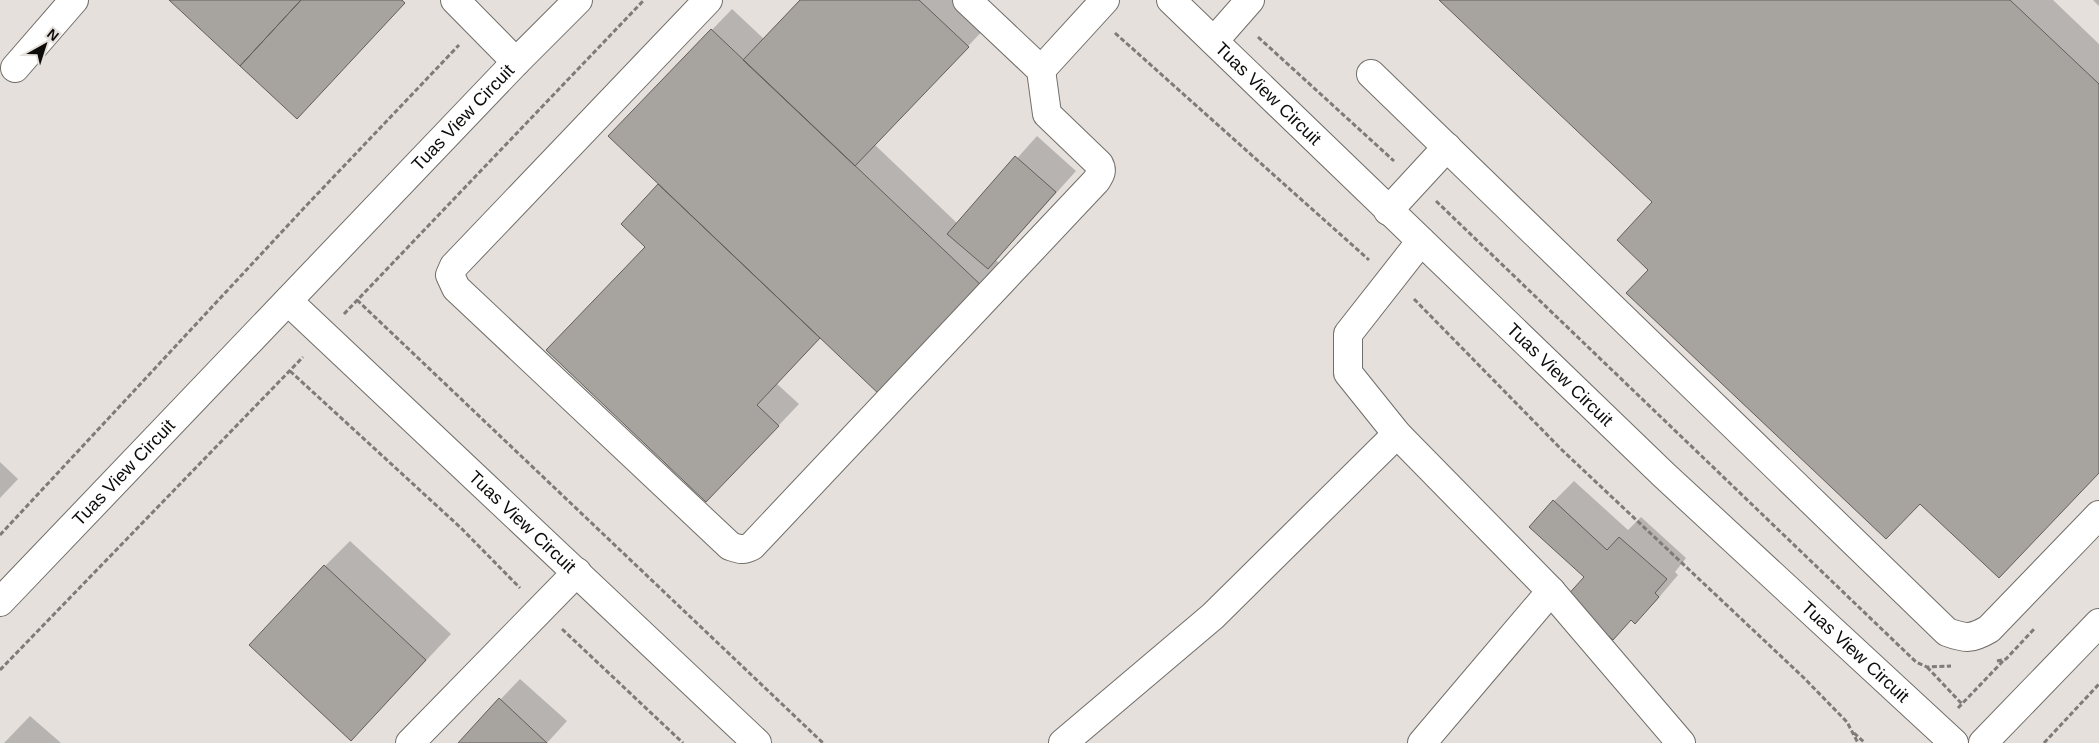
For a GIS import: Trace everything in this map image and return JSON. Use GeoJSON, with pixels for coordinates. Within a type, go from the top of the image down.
{"type":"FeatureCollection","features":[{"type":"Feature","properties":{"kind":"street"},"geometry":{"type":"LineString","coordinates":[[15,68],[74,0]]}},
{"type":"Feature","properties":{"kind":"street"},"geometry":{"type":"LineString","coordinates":[[455,0],[516,62]]}},
{"type":"Feature","properties":{"kind":"street","name":"Tuas View Circuit"},"geometry":{"type":"LineString","coordinates":[[0,602],[516,62],[578,0]]}},
{"type":"Feature","properties":{"kind":"street"},"geometry":{"type":"LineString","coordinates":[[708,0],[454,266],[450,276],[451,281],[463,295],[730,546],[745,550],[752,546],[1101,174],[1102,169],[1099,164],[1047,114],[1041,70],[968,0]]}},
{"type":"Feature","properties":{"kind":"street","name":"Tuas View Circuit"},"geometry":{"type":"LineString","coordinates":[[1171,0],[1664,475],[1954,743]]}},
{"type":"Feature","properties":{"kind":"street"},"geometry":{"type":"LineString","coordinates":[[1041,70],[1099,7]]}},
{"type":"Feature","properties":{"kind":"street"},"geometry":{"type":"LineString","coordinates":[[1214,41],[1243,8]]}},
{"type":"Feature","properties":{"kind":"street"},"geometry":{"type":"LineString","coordinates":[[1371,74],[1948,632],[1962,638],[1976,637],[1989,629],[2099,515]]}},
{"type":"Feature","properties":{"kind":"street"},"geometry":{"type":"LineString","coordinates":[[1388,210],[1447,147]]}},
{"type":"Feature","properties":{"kind":"street"},"geometry":{"type":"LineString","coordinates":[[1421,241],[1348,334],[1348,373],[1396,434],[1551,591],[1681,743]]}},
{"type":"Feature","properties":{"kind":"street","name":"Tuas View Circuit"},"geometry":{"type":"LineString","coordinates":[[288,301],[757,743]]}},
{"type":"Feature","properties":{"kind":"street"},"geometry":{"type":"LineString","coordinates":[[1064,743],[1213,616],[1396,434]]}},
{"type":"Feature","properties":{"kind":"street"},"geometry":{"type":"LineString","coordinates":[[410,743],[577,572]]}},
{"type":"Feature","properties":{"kind":"street"},"geometry":{"type":"LineString","coordinates":[[1422,743],[1551,591]]}},
{"type":"Feature","properties":{"kind":"street"},"geometry":{"type":"LineString","coordinates":[[1983,743],[2099,623]]}},
{"type":"Feature","properties":{"kind":"path"},"geometry":{"type":"LineString","coordinates":[[1099,7],[1412,297],[1562,450],[1803,677],[1847,722],[1858,743]]}},
{"type":"Feature","properties":{"kind":"path"},"geometry":{"type":"LineString","coordinates":[[1243,8],[1549,311]]}},
{"type":"Feature","properties":{"kind":"path"},"geometry":{"type":"LineString","coordinates":[[0,535],[304,208],[479,24]]}},
{"type":"Feature","properties":{"kind":"path"},"geometry":{"type":"LineString","coordinates":[[357,300],[823,743]]}},
{"type":"Feature","properties":{"kind":"path"},"geometry":{"type":"LineString","coordinates":[[290,371],[461,528],[541,609],[684,743]]}},
{"type":"Feature","properties":{"kind":"path"},"geometry":{"type":"LineString","coordinates":[[1927,668],[1962,704],[2006,659]]}},
{"type":"Feature","properties":{"kind":"path"},"geometry":{"type":"LineString","coordinates":[[2044,743],[2099,684]]}},
{"type":"Feature","properties":{"kind":"path"},"geometry":{"type":"LineString","coordinates":[[1852,731],[1865,743]]}},
{"type":"Feature","properties":{"kind":"building"},"geometry":{"type":"Polygon","coordinates":[[[169,0],[301,0],[240,66],[169,0]]]}},
{"type":"Feature","properties":{"kind":"building"},"geometry":{"type":"Polygon","coordinates":[[[301,0],[402,0],[405,3],[297,119],[240,66],[301,0]]]}},
{"type":"Feature","properties":{"kind":"building"},"geometry":{"type":"Polygon","coordinates":[[[800,0],[919,0],[969,47],[855,166],[743,60],[800,0]]]}},
{"type":"Feature","properties":{"kind":"building"},"geometry":{"type":"Polygon","coordinates":[[[1439,0],[2010,0],[2099,84],[2099,473],[1999,578],[1920,504],[1886,539],[1626,293],[1648,270],[1617,240],[1652,202],[1439,0]]]}},
{"type":"Feature","properties":{"kind":"building"},"geometry":{"type":"Polygon","coordinates":[[[711,29],[984,288],[881,396],[608,136],[711,29]]]}},
{"type":"Feature","properties":{"kind":"building"},"geometry":{"type":"Polygon","coordinates":[[[1015,156],[1056,192],[988,269],[947,234],[1015,156]]]}},
{"type":"Feature","properties":{"kind":"building"},"geometry":{"type":"Polygon","coordinates":[[[658,184],[820,338],[757,405],[779,426],[706,502],[546,350],[645,247],[621,224],[658,184]]]}},
{"type":"Feature","properties":{"kind":"building"},"geometry":{"type":"Polygon","coordinates":[[[1553,500],[1607,550],[1619,537],[1667,579],[1655,593],[1659,597],[1635,624],[1631,620],[1613,640],[1565,598],[1584,577],[1529,527],[1553,500]]]}},
{"type":"Feature","properties":{"kind":"building"},"geometry":{"type":"Polygon","coordinates":[[[324,565],[426,660],[351,741],[249,645],[324,565]]]}},
{"type":"Feature","properties":{"kind":"building"},"geometry":{"type":"Polygon","coordinates":[[[499,698],[547,743],[458,743],[499,698]]]}}]}
